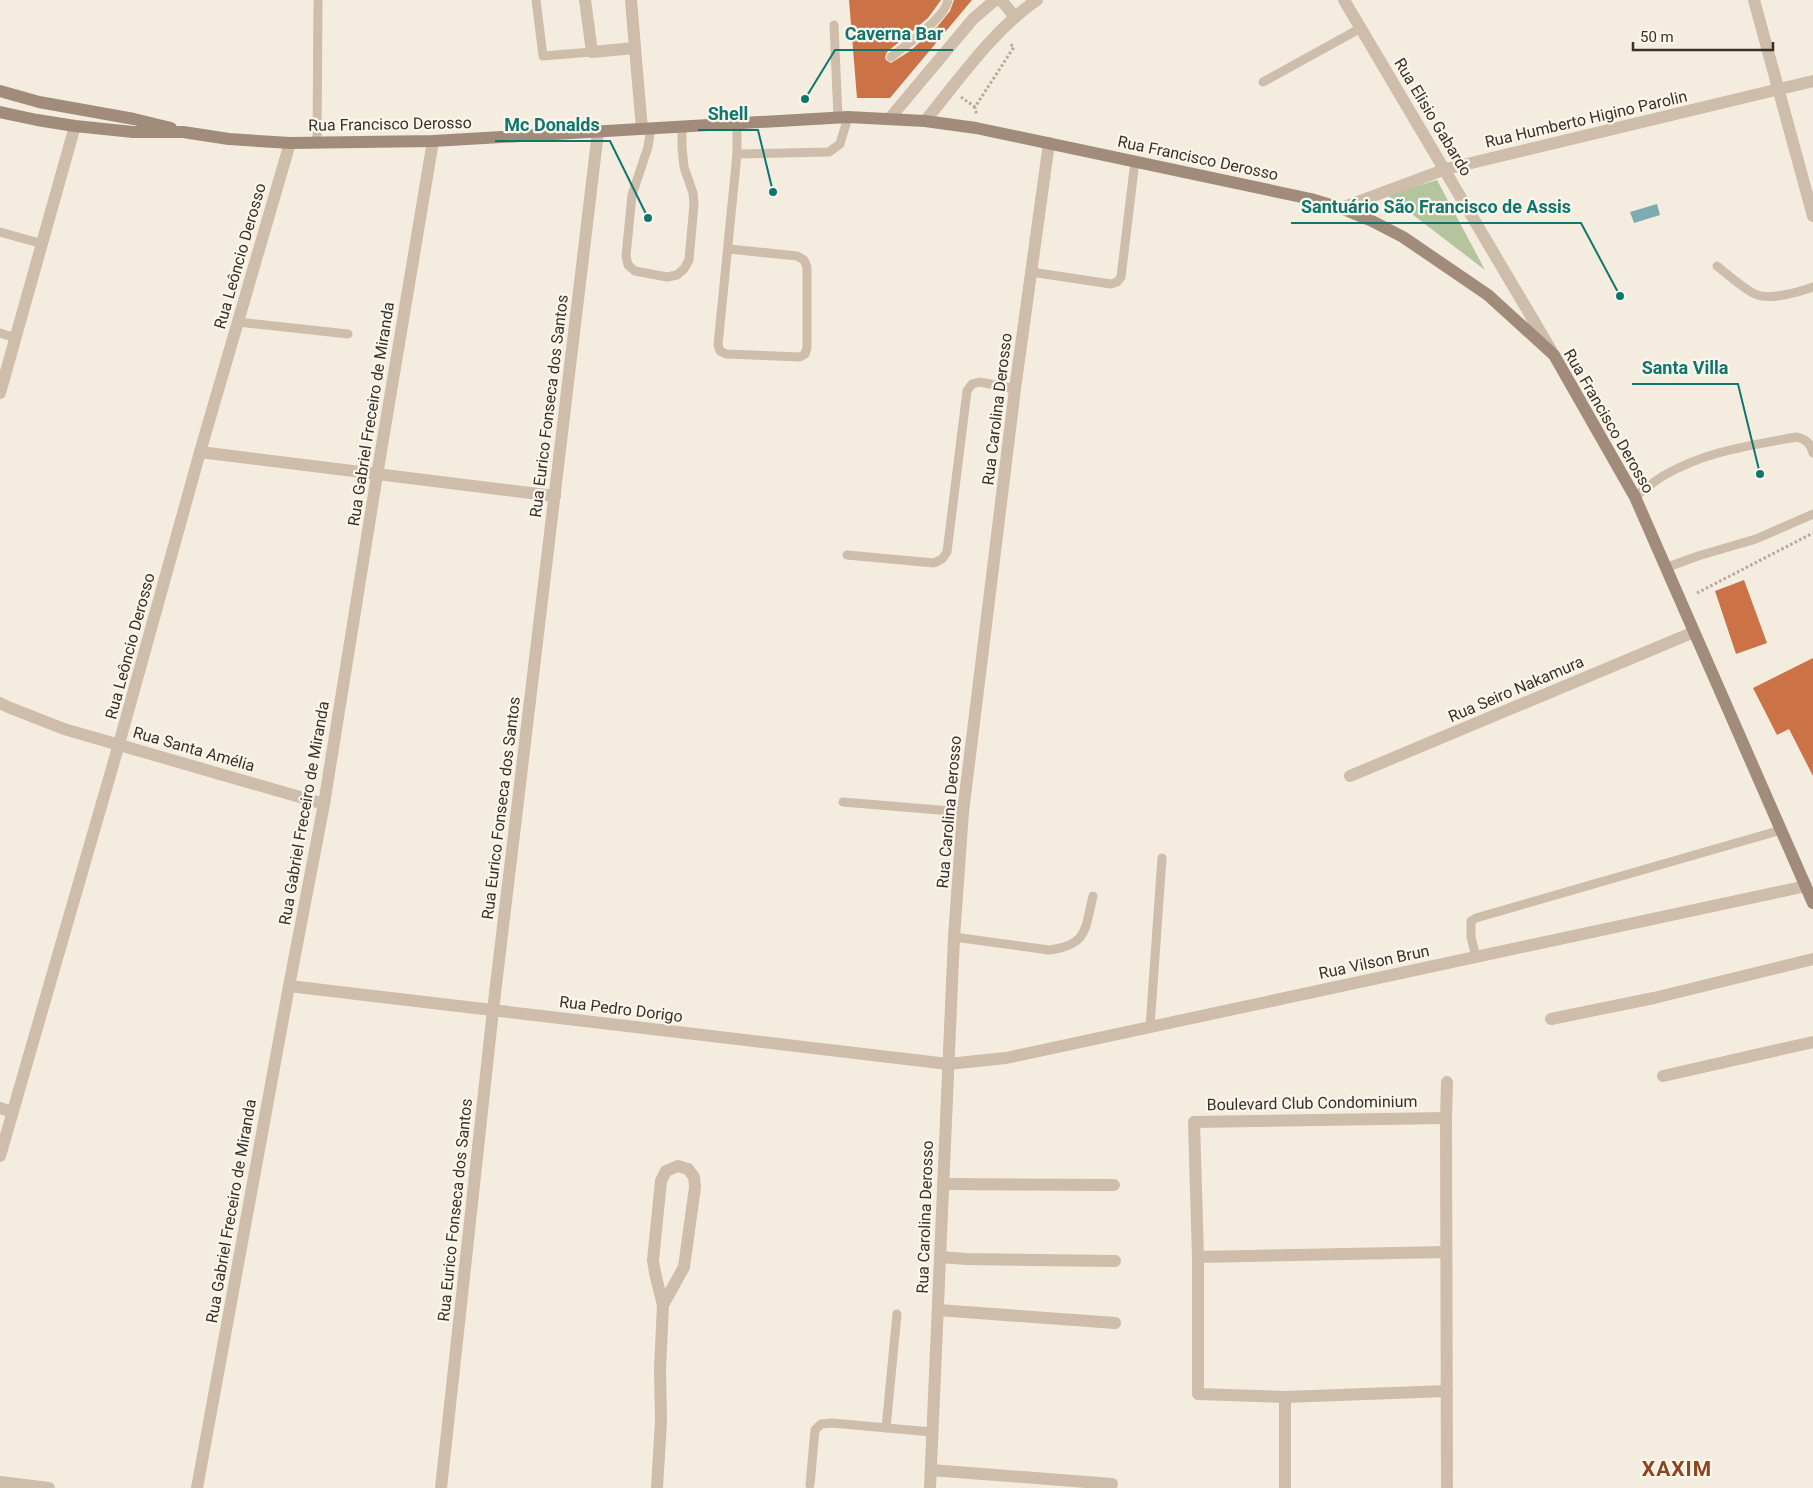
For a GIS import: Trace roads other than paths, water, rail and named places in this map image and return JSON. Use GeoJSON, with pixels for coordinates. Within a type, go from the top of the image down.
{"type":"FeatureCollection","features":[{"type":"Feature","properties":{"kind":"main road","name":"Rua Francisco Derosso"},"geometry":{"type":"LineString","coordinates":[[0,91],[39,102],[134,119],[184,132],[229,139],[290,143],[433,141],[843,117],[925,121],[976,128],[1310,199],[1341,208],[1372,221],[1402,237],[1488,295],[1554,355],[1635,497],[1781,830],[1809,884],[1813,903]]}},
{"type":"Feature","properties":{"kind":"main road","name":"Rua Francisco Derosso"},"geometry":{"type":"LineString","coordinates":[[0,112],[75,126],[133,132],[184,132]]}},
{"type":"Feature","properties":{"kind":"street"},"geometry":{"type":"LineString","coordinates":[[585,0],[592,52],[635,48]]}},
{"type":"Feature","properties":{"kind":"street"},"geometry":{"type":"LineString","coordinates":[[631,0],[635,48],[647,129]]}},
{"type":"Feature","properties":{"kind":"street"},"geometry":{"type":"LineString","coordinates":[[890,118],[972,19],[995,0]]}},
{"type":"Feature","properties":{"kind":"street"},"geometry":{"type":"LineString","coordinates":[[1002,0],[1015,17]]}},
{"type":"Feature","properties":{"kind":"street"},"geometry":{"type":"LineString","coordinates":[[925,121],[998,34],[1015,17],[1037,0]]}},
{"type":"Feature","properties":{"kind":"street","name":"Rua Elisio Gabardo"},"geometry":{"type":"LineString","coordinates":[[1344,0],[1446,169],[1554,355]]}},
{"type":"Feature","properties":{"kind":"street"},"geometry":{"type":"LineString","coordinates":[[1754,0],[1813,216]]}},
{"type":"Feature","properties":{"kind":"street","name":"Rua Humberto Higino Parolin"},"geometry":{"type":"LineString","coordinates":[[1341,208],[1446,169],[1813,81]]}},
{"type":"Feature","properties":{"kind":"street"},"geometry":{"type":"LineString","coordinates":[[0,393],[75,126]]}},
{"type":"Feature","properties":{"kind":"street","name":"Rua Eurico Fonseca dos Santos"},"geometry":{"type":"LineString","coordinates":[[441,1488],[493,1010],[598,132]]}},
{"type":"Feature","properties":{"kind":"street","name":"Rua Gabriel Freceiro de Miranda"},"geometry":{"type":"LineString","coordinates":[[197,1488],[324,804],[433,141]]}},
{"type":"Feature","properties":{"kind":"street","name":"Rua Leôncio Derosso"},"geometry":{"type":"LineString","coordinates":[[0,1156],[6,1110],[119,744],[200,452],[290,143]]}},
{"type":"Feature","properties":{"kind":"street","name":"Rua Carolina Derosso"},"geometry":{"type":"LineString","coordinates":[[930,1488],[954,937],[963,812],[1015,389],[1049,143]]}},
{"type":"Feature","properties":{"kind":"street"},"geometry":{"type":"LineString","coordinates":[[200,452],[555,496]]}},
{"type":"Feature","properties":{"kind":"street","name":"Rua Seiro Nakamura"},"geometry":{"type":"LineString","coordinates":[[1350,776],[1694,632]]}},
{"type":"Feature","properties":{"kind":"street","name":"Rua Santa Amélia"},"geometry":{"type":"LineString","coordinates":[[0,703],[64,729],[324,804]]}},
{"type":"Feature","properties":{"kind":"street","name":"Rua Vilson Brun"},"geometry":{"type":"LineString","coordinates":[[948,1064],[1006,1058],[1809,884]]}},
{"type":"Feature","properties":{"kind":"street"},"geometry":{"type":"LineString","coordinates":[[1551,1019],[1654,998],[1813,959]]}},
{"type":"Feature","properties":{"kind":"street","name":"Rua Pedro Dorigo"},"geometry":{"type":"LineString","coordinates":[[289,986],[948,1064]]}},
{"type":"Feature","properties":{"kind":"street"},"geometry":{"type":"LineString","coordinates":[[1663,1076],[1813,1042]]}},
{"type":"Feature","properties":{"kind":"street"},"geometry":{"type":"LineString","coordinates":[[1447,1082],[1447,1488]]}},
{"type":"Feature","properties":{"kind":"street","name":"Boulevard Club Condominium"},"geometry":{"type":"LineString","coordinates":[[1446,1118],[1194,1122],[1198,1257],[1198,1394],[1286,1397],[1447,1391]]}},
{"type":"Feature","properties":{"kind":"street"},"geometry":{"type":"LineString","coordinates":[[657,1488],[661,1421],[660,1369],[663,1304],[653,1260],[661,1181],[666,1171],[678,1166],[688,1169],[694,1177],[695,1187],[684,1267],[663,1304]]}},
{"type":"Feature","properties":{"kind":"street"},"geometry":{"type":"LineString","coordinates":[[943,1184],[1114,1184]]}},
{"type":"Feature","properties":{"kind":"street"},"geometry":{"type":"LineString","coordinates":[[1198,1257],[1446,1252]]}},
{"type":"Feature","properties":{"kind":"street"},"geometry":{"type":"LineString","coordinates":[[940,1257],[1115,1261]]}},
{"type":"Feature","properties":{"kind":"street"},"geometry":{"type":"LineString","coordinates":[[938,1310],[1115,1323]]}},
{"type":"Feature","properties":{"kind":"street"},"geometry":{"type":"LineString","coordinates":[[1285,1488],[1286,1397]]}},
{"type":"Feature","properties":{"kind":"street"},"geometry":{"type":"LineString","coordinates":[[931,1470],[1112,1484]]}},
{"type":"Feature","properties":{"kind":"street"},"geometry":{"type":"LineString","coordinates":[[0,1482],[50,1488]]}},
{"type":"Feature","properties":{"kind":"lane"},"geometry":{"type":"LineString","coordinates":[[317,143],[318,0]]}},
{"type":"Feature","properties":{"kind":"lane"},"geometry":{"type":"LineString","coordinates":[[536,0],[543,56],[592,52]]}},
{"type":"Feature","properties":{"kind":"lane"},"geometry":{"type":"LineString","coordinates":[[891,57],[940,16],[948,5],[948,0]]}},
{"type":"Feature","properties":{"kind":"lane"},"geometry":{"type":"LineString","coordinates":[[737,154],[829,152],[836,149],[840,144],[843,117],[834,25]]}},
{"type":"Feature","properties":{"kind":"lane"},"geometry":{"type":"LineString","coordinates":[[1263,82],[1361,28]]}},
{"type":"Feature","properties":{"kind":"lane"},"geometry":{"type":"LineString","coordinates":[[729,249],[798,256],[804,260],[807,267],[807,348],[805,354],[800,357],[726,354],[720,351],[718,345],[729,249],[737,154],[737,123]]}},
{"type":"Feature","properties":{"kind":"lane"},"geometry":{"type":"LineString","coordinates":[[647,129],[648,147],[632,195],[626,256],[628,265],[635,271],[667,277],[677,275],[684,269],[689,260],[694,204],[693,193],[684,167],[682,126]]}},
{"type":"Feature","properties":{"kind":"lane"},"geometry":{"type":"LineString","coordinates":[[1031,272],[1111,284],[1117,282],[1121,277],[1136,161]]}},
{"type":"Feature","properties":{"kind":"lane"},"geometry":{"type":"LineString","coordinates":[[0,232],[43,244]]}},
{"type":"Feature","properties":{"kind":"lane"},"geometry":{"type":"LineString","coordinates":[[1717,266],[1755,294],[1768,297],[1802,291],[1813,287]]}},
{"type":"Feature","properties":{"kind":"lane"},"geometry":{"type":"LineString","coordinates":[[238,322],[348,334]]}},
{"type":"Feature","properties":{"kind":"lane"},"geometry":{"type":"LineString","coordinates":[[0,333],[16,338]]}},
{"type":"Feature","properties":{"kind":"lane"},"geometry":{"type":"LineString","coordinates":[[847,555],[934,562],[942,559],[948,552],[967,391],[972,384],[980,382],[1015,389]]}},
{"type":"Feature","properties":{"kind":"lane"},"geometry":{"type":"LineString","coordinates":[[1635,497],[1662,477],[1697,459],[1725,450],[1796,437],[1804,439],[1811,446],[1813,453]]}},
{"type":"Feature","properties":{"kind":"lane"},"geometry":{"type":"LineString","coordinates":[[1665,568],[1756,539],[1813,514]]}},
{"type":"Feature","properties":{"kind":"lane"},"geometry":{"type":"LineString","coordinates":[[843,802],[963,812]]}},
{"type":"Feature","properties":{"kind":"lane"},"geometry":{"type":"LineString","coordinates":[[1476,957],[1470,926],[1471,921],[1476,918],[1781,830]]}},
{"type":"Feature","properties":{"kind":"lane"},"geometry":{"type":"LineString","coordinates":[[1150,1027],[1162,858]]}},
{"type":"Feature","properties":{"kind":"lane"},"geometry":{"type":"LineString","coordinates":[[954,937],[1049,950],[1062,948],[1079,940],[1084,932],[1093,896]]}},
{"type":"Feature","properties":{"kind":"lane"},"geometry":{"type":"LineString","coordinates":[[886,1428],[896,1314]]}},
{"type":"Feature","properties":{"kind":"lane"},"geometry":{"type":"LineString","coordinates":[[810,1485],[815,1430],[821,1424],[832,1423],[932,1432]]}},
{"type":"Feature","properties":{"kind":"water"},"geometry":{"type":"Polygon","coordinates":[[[1657,204],[1660,215],[1634,223],[1630,212],[1657,204]]]}},
{"type":"Feature","properties":{"kind":"place","name":"Caverna Bar"},"geometry":{"type":"Point","coordinates":[805,99]}},
{"type":"Feature","properties":{"kind":"place","name":"Shell"},"geometry":{"type":"Point","coordinates":[773,192]}},
{"type":"Feature","properties":{"kind":"place","name":"Mc Donalds"},"geometry":{"type":"Point","coordinates":[648,218]}},
{"type":"Feature","properties":{"kind":"place","name":"Santuário São Francisco de Assis"},"geometry":{"type":"Point","coordinates":[1620,296]}},
{"type":"Feature","properties":{"kind":"place","name":"Santa Villa"},"geometry":{"type":"Point","coordinates":[1760,474]}},
{"type":"Feature","properties":{"kind":"district","name":"XAXIM"},"geometry":{"type":"Point","coordinates":[1677,1469]}}]}
